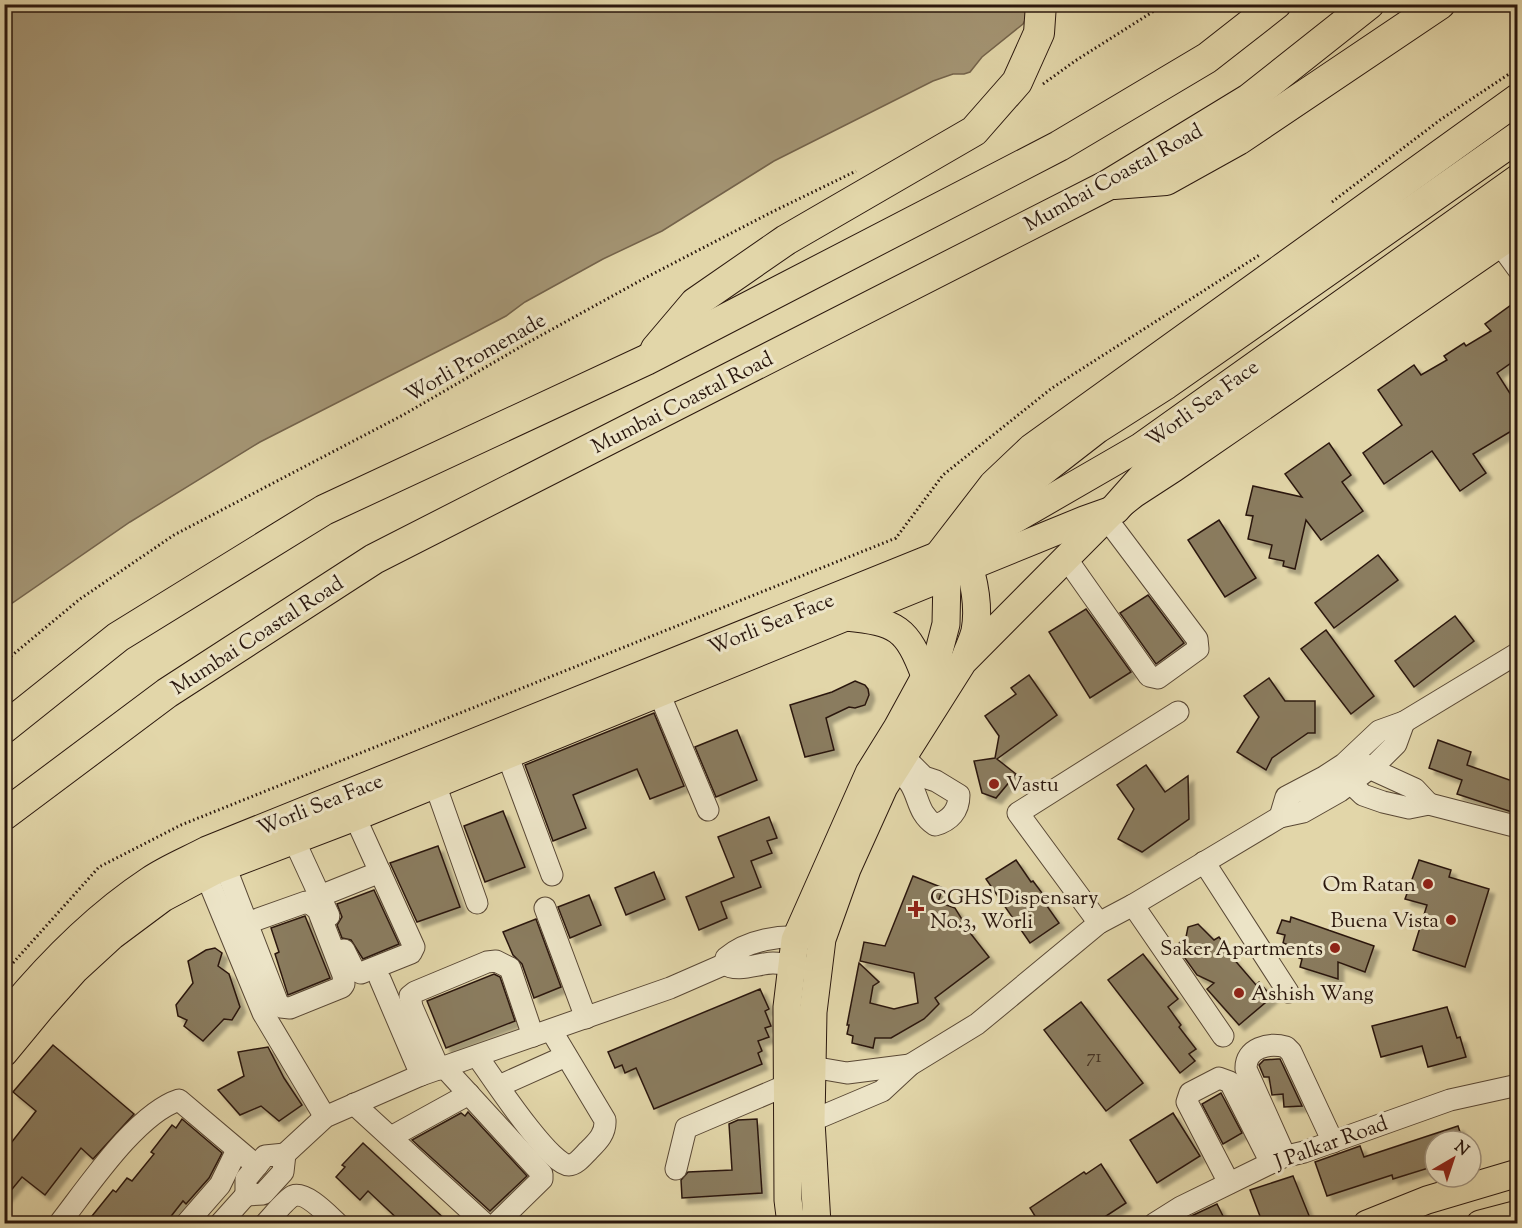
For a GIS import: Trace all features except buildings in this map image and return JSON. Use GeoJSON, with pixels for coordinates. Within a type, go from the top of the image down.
{"type":"FeatureCollection","features":[{"type":"Feature","properties":{"kind":"highway"},"geometry":{"type":"LineString","coordinates":[[646,360],[695,303],[786,240],[974,131],[1027,85],[1039,33],[1041,4]]}},
{"type":"Feature","properties":{"kind":"highway"},"geometry":{"type":"LineString","coordinates":[[4,728],[118,638],[324,510],[646,360],[1059,146],[1207,58],[1276,4]]}},
{"type":"Feature","properties":{"kind":"highway","name":"Mumbai Coastal Road"},"geometry":{"type":"LineString","coordinates":[[4,815],[167,693],[374,559],[1108,184],[1249,99],[1369,4]]}},
{"type":"Feature","properties":{"kind":"highway"},"geometry":{"type":"LineString","coordinates":[[1108,184],[1166,180],[1238,140],[1440,4]]}},
{"type":"Feature","properties":{"kind":"highway"},"geometry":{"type":"LineString","coordinates":[[961,556],[994,485],[1032,449],[1518,99]]}},
{"type":"Feature","properties":{"kind":"highway"},"geometry":{"type":"LineString","coordinates":[[961,556],[1021,487],[1097,428],[1166,384],[1518,136]]}},
{"type":"Feature","properties":{"kind":"highway"},"geometry":{"type":"LineString","coordinates":[[1111,514],[1171,447],[1518,206]]}},
{"type":"Feature","properties":{"kind":"main road","name":"Worli Sea Face"},"geometry":{"type":"LineString","coordinates":[[4,1053],[75,970],[112,936],[163,898],[215,871],[355,817],[846,617],[961,556],[1140,447],[1518,178]]}},
{"type":"Feature","properties":{"kind":"main road","name":"Worli Sea Face"},"geometry":{"type":"LineString","coordinates":[[4,1018],[60,954],[98,919],[151,879],[207,849],[961,556],[1084,519],[1111,514],[1134,494],[1508,237]]}},
{"type":"Feature","properties":{"kind":"main road"},"geometry":{"type":"LineString","coordinates":[[853,830],[884,787],[963,662],[1111,514]]}},
{"type":"Feature","properties":{"kind":"main road"},"geometry":{"type":"LineString","coordinates":[[961,556],[977,609],[974,632],[963,662]]}},
{"type":"Feature","properties":{"kind":"main road"},"geometry":{"type":"LineString","coordinates":[[817,1224],[799,1122],[787,1007],[792,965],[809,938],[853,830],[869,773],[897,728],[939,651],[961,556]]}},
{"type":"Feature","properties":{"kind":"main road"},"geometry":{"type":"LineString","coordinates":[[846,617],[890,624],[902,632],[911,643],[925,676]]}},
{"type":"Feature","properties":{"kind":"main road"},"geometry":{"type":"LineString","coordinates":[[795,1074],[813,1012],[818,970],[809,938]]}},
{"type":"Feature","properties":{"kind":"main road"},"geometry":{"type":"LineString","coordinates":[[791,1224],[788,1200],[799,1122]]}},
{"type":"Feature","properties":{"kind":"main road"},"geometry":{"type":"LineString","coordinates":[[1367,1224],[1427,1200],[1518,1173]]}},
{"type":"Feature","properties":{"kind":"main road"},"geometry":{"type":"LineString","coordinates":[[1480,1224],[1518,1214]]}},
{"type":"Feature","properties":{"kind":"street"},"geometry":{"type":"LineString","coordinates":[[1508,237],[1518,269]]}},
{"type":"Feature","properties":{"kind":"street"},"geometry":{"type":"LineString","coordinates":[[1066,558],[1149,676],[1158,678],[1198,649],[1197,639],[1111,514]]}},
{"type":"Feature","properties":{"kind":"street"},"geometry":{"type":"LineString","coordinates":[[799,1122],[882,1091],[910,1065],[977,1024],[1099,923],[1280,817],[1303,812],[1340,791],[1343,776],[1353,754],[1379,731],[1404,723],[1518,653]]}},
{"type":"Feature","properties":{"kind":"street"},"geometry":{"type":"LineString","coordinates":[[659,693],[708,810]]}},
{"type":"Feature","properties":{"kind":"street"},"geometry":{"type":"LineString","coordinates":[[1099,923],[1018,813],[1178,711]]}},
{"type":"Feature","properties":{"kind":"street"},"geometry":{"type":"LineString","coordinates":[[1343,776],[1369,768],[1396,744],[1404,723]]}},
{"type":"Feature","properties":{"kind":"street"},"geometry":{"type":"LineString","coordinates":[[507,754],[552,875]]}},
{"type":"Feature","properties":{"kind":"street"},"geometry":{"type":"LineString","coordinates":[[1353,754],[1369,768],[1415,789],[1429,804]]}},
{"type":"Feature","properties":{"kind":"street"},"geometry":{"type":"LineString","coordinates":[[1343,776],[1363,795],[1383,802],[1409,808],[1429,804],[1518,827]]}},
{"type":"Feature","properties":{"kind":"street"},"geometry":{"type":"LineString","coordinates":[[435,784],[477,903]]}},
{"type":"Feature","properties":{"kind":"street"},"geometry":{"type":"LineString","coordinates":[[294,840],[351,964],[357,973],[361,973],[411,953],[413,950],[410,937],[355,817]]}},
{"type":"Feature","properties":{"kind":"street"},"geometry":{"type":"LineString","coordinates":[[1204,862],[1288,992]]}},
{"type":"Feature","properties":{"kind":"street"},"geometry":{"type":"LineString","coordinates":[[215,871],[247,923],[281,1007],[290,1008],[342,987],[344,984],[343,975],[318,910],[312,904],[306,902],[247,923]]}},
{"type":"Feature","properties":{"kind":"street"},"geometry":{"type":"LineString","coordinates":[[215,871],[263,1013],[325,1117]]}},
{"type":"Feature","properties":{"kind":"street"},"geometry":{"type":"LineString","coordinates":[[320,896],[380,872]]}},
{"type":"Feature","properties":{"kind":"street"},"geometry":{"type":"LineString","coordinates":[[1133,905],[1223,1035]]}},
{"type":"Feature","properties":{"kind":"street"},"geometry":{"type":"LineString","coordinates":[[545,908],[586,1018]]}},
{"type":"Feature","properties":{"kind":"street"},"geometry":{"type":"LineString","coordinates":[[725,964],[726,958],[745,946],[789,935],[809,938]]}},
{"type":"Feature","properties":{"kind":"street"},"geometry":{"type":"LineString","coordinates":[[434,1067],[410,996],[487,962],[496,961],[510,968],[538,1030],[566,1056],[604,1120],[605,1132],[575,1163],[569,1166],[564,1164],[539,1143],[477,1056]]}},
{"type":"Feature","properties":{"kind":"street"},"geometry":{"type":"LineString","coordinates":[[725,964],[729,967],[771,963],[818,970]]}},
{"type":"Feature","properties":{"kind":"street"},"geometry":{"type":"LineString","coordinates":[[338,1224],[313,1202],[301,1195],[292,1196],[266,1222],[244,1198],[246,1179],[265,1156],[285,1154],[325,1117],[434,1067],[538,1030],[586,1018],[670,988],[725,964]]}},
{"type":"Feature","properties":{"kind":"street"},"geometry":{"type":"LineString","coordinates":[[380,979],[434,1067],[469,1094],[542,1174],[542,1179],[495,1224]]}},
{"type":"Feature","properties":{"kind":"street"},"geometry":{"type":"LineString","coordinates":[[434,1067],[477,1056],[538,1030]]}},
{"type":"Feature","properties":{"kind":"street"},"geometry":{"type":"LineString","coordinates":[[1278,1159],[1246,1069],[1252,1052],[1269,1044],[1286,1047],[1291,1052],[1333,1142]]}},
{"type":"Feature","properties":{"kind":"street"},"geometry":{"type":"LineString","coordinates":[[499,1086],[566,1056]]}},
{"type":"Feature","properties":{"kind":"street"},"geometry":{"type":"LineString","coordinates":[[676,1169],[686,1128],[795,1074],[847,1072],[910,1065]]}},
{"type":"Feature","properties":{"kind":"street"},"geometry":{"type":"LineString","coordinates":[[1230,1183],[1187,1102],[1190,1093],[1219,1078],[1230,1082],[1278,1159]]}},
{"type":"Feature","properties":{"kind":"street","name":"J Palkar Road"},"geometry":{"type":"LineString","coordinates":[[1154,1224],[1180,1208],[1278,1159],[1304,1152],[1450,1100],[1518,1085]]}},
{"type":"Feature","properties":{"kind":"street"},"geometry":{"type":"LineString","coordinates":[[391,1137],[469,1094]]}},
{"type":"Feature","properties":{"kind":"street"},"geometry":{"type":"LineString","coordinates":[[59,1224],[133,1132],[168,1103],[179,1100],[257,1166]]}},
{"type":"Feature","properties":{"kind":"street"},"geometry":{"type":"LineString","coordinates":[[354,1104],[485,1224]]}},
{"type":"Feature","properties":{"kind":"street"},"geometry":{"type":"LineString","coordinates":[[186,1224],[220,1185],[237,1150]]}},
{"type":"Feature","properties":{"kind":"street"},"geometry":{"type":"LineString","coordinates":[[220,1224],[244,1198],[263,1194],[283,1172],[285,1154]]}},
{"type":"Feature","properties":{"kind":"path"},"geometry":{"type":"LineString","coordinates":[[1027,85],[1075,61],[1165,4]]}},
{"type":"Feature","properties":{"kind":"path"},"geometry":{"type":"LineString","coordinates":[[1331,203],[1440,120],[1518,68]]}},
{"type":"Feature","properties":{"kind":"path","name":"Worli Promenade"},"geometry":{"type":"LineString","coordinates":[[4,663],[81,598],[174,536],[403,415],[529,342],[645,279],[865,166]]}},
{"type":"Feature","properties":{"kind":"path"},"geometry":{"type":"LineString","coordinates":[[4,973],[99,867],[182,825],[896,538],[943,476],[1052,388],[1266,250]]}},
{"type":"Feature","properties":{"kind":"shaded area"},"geometry":{"type":"Polygon","coordinates":[[[5,5],[1032,5],[1023,24],[982,57],[970,72],[953,74],[933,81],[774,161],[662,231],[603,259],[468,336],[260,442],[130,522],[5,608],[5,5]]]}},
{"type":"Feature","properties":{"kind":"place","name":"Vastu"},"geometry":{"type":"Point","coordinates":[994,784]}},
{"type":"Feature","properties":{"kind":"place","name":"Om Ratan"},"geometry":{"type":"Point","coordinates":[1428,884]}},
{"type":"Feature","properties":{"kind":"place","name":"CGHS Dispensary No.3, Worli"},"geometry":{"type":"Point","coordinates":[916,909]}},
{"type":"Feature","properties":{"kind":"place","name":"Buena Vista"},"geometry":{"type":"Point","coordinates":[1451,920]}},
{"type":"Feature","properties":{"kind":"place","name":"Saker Apartments"},"geometry":{"type":"Point","coordinates":[1335,948]}},
{"type":"Feature","properties":{"kind":"place","name":"Ashish Wang"},"geometry":{"type":"Point","coordinates":[1239,993]}}]}
